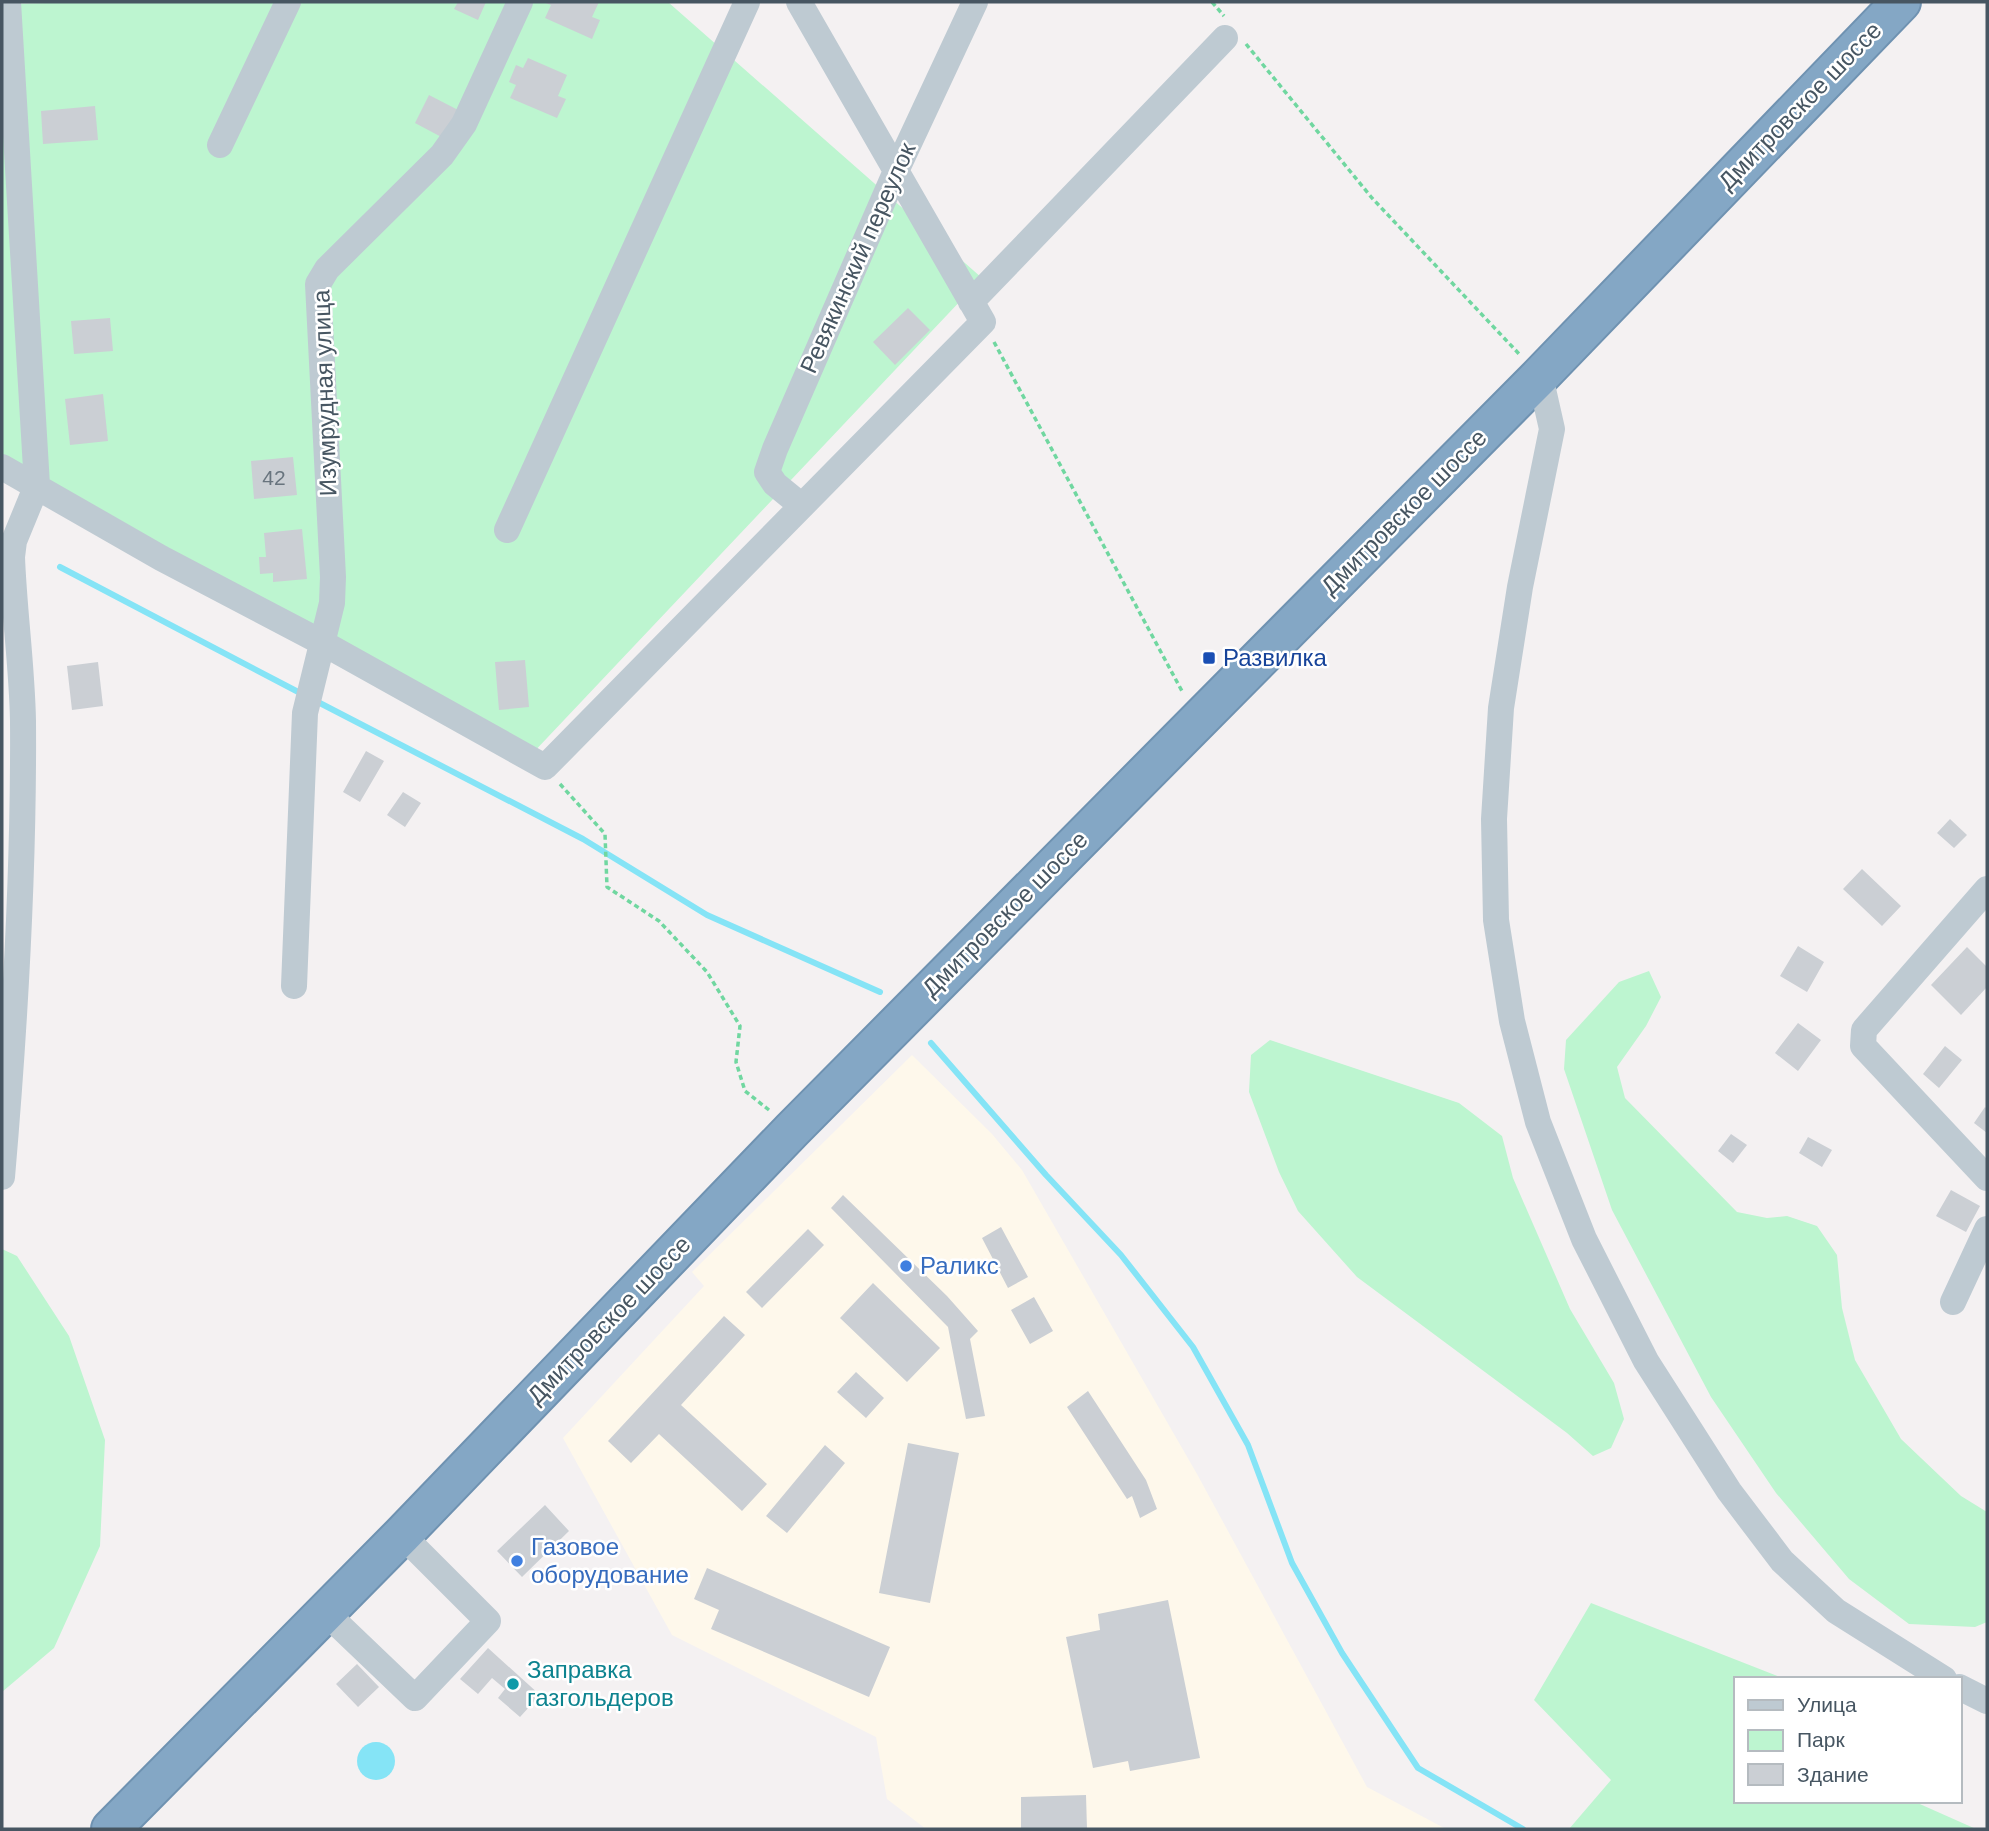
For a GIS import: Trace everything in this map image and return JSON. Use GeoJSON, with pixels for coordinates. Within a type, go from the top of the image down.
{"type":"FeatureCollection","features":[{"type":"Feature","properties":{"kind":"highway","name":"Дмитровское шоссе"},"geometry":{"type":"LineString","coordinates":[[111,1829],[402,1535],[792,1130],[1540,376],[1901,2]]}},
{"type":"Feature","properties":{"kind":"street"},"geometry":{"type":"LineString","coordinates":[[2,1177],[20,884],[23,719],[12,556],[14,541],[37,485],[8,2]]}},
{"type":"Feature","properties":{"kind":"street"},"geometry":{"type":"LineString","coordinates":[[220,145],[288,2]]}},
{"type":"Feature","properties":{"kind":"street","name":"Изумрудная улица"},"geometry":{"type":"LineString","coordinates":[[294,986],[305,713],[332,603],[333,578],[318,284],[327,269],[449,145],[464,124],[520,2]]}},
{"type":"Feature","properties":{"kind":"street"},"geometry":{"type":"LineString","coordinates":[[508,530],[747,2]]}},
{"type":"Feature","properties":{"kind":"street"},"geometry":{"type":"LineString","coordinates":[[799,2],[977,312]]}},
{"type":"Feature","properties":{"kind":"street","name":"Ревякинский переулок"},"geometry":{"type":"LineString","coordinates":[[802,506],[775,484],[767,472],[896,171],[975,2]]}},
{"type":"Feature","properties":{"kind":"street"},"geometry":{"type":"LineString","coordinates":[[2,467],[161,558],[321,642],[545,767],[802,506],[1233,34]]}},
{"type":"Feature","properties":{"kind":"street"},"geometry":{"type":"LineString","coordinates":[[1540,376],[1552,429],[1520,587],[1501,708],[1494,820],[1496,920],[1512,1021],[1538,1122],[1584,1239],[1646,1362],[1729,1491],[1782,1560],[1836,1611],[1941,1677]]}},
{"type":"Feature","properties":{"kind":"street"},"geometry":{"type":"LineString","coordinates":[[1987,889],[1864,1030],[1863,1046],[1987,1178]]}},
{"type":"Feature","properties":{"kind":"street"},"geometry":{"type":"LineString","coordinates":[[1953,1302],[1987,1230]]}},
{"type":"Feature","properties":{"kind":"street"},"geometry":{"type":"LineString","coordinates":[[325,1612],[415,1698],[488,1621],[402,1535]]}},
{"type":"Feature","properties":{"kind":"street"},"geometry":{"type":"LineString","coordinates":[[1961,1688],[1987,1701]]}},
{"type":"Feature","properties":{"kind":"path"},"geometry":{"type":"LineString","coordinates":[[1212,2],[1233,34],[1371,198],[1540,376]]}},
{"type":"Feature","properties":{"kind":"path"},"geometry":{"type":"LineString","coordinates":[[977,312],[1197,720]]}},
{"type":"Feature","properties":{"kind":"path"},"geometry":{"type":"LineString","coordinates":[[545,767],[605,834],[607,887],[659,921],[707,972],[740,1026],[736,1062],[745,1091],[792,1130]]}},
{"type":"Feature","properties":{"kind":"shaded area"},"geometry":{"type":"Polygon","coordinates":[[[912,1055],[992,1134],[1022,1170],[1197,1474],[1367,1787],[1446,1829],[926,1829],[887,1799],[876,1737],[672,1635],[563,1438],[704,1286],[692,1272],[912,1055]]]}},
{"type":"Feature","properties":{"kind":"green space"},"geometry":{"type":"Polygon","coordinates":[[[668,2],[982,278],[530,756],[2,478],[2,4],[668,2]]]}},
{"type":"Feature","properties":{"kind":"green space"},"geometry":{"type":"Polygon","coordinates":[[[1649,971],[1661,997],[1646,1026],[1617,1067],[1625,1098],[1737,1212],[1767,1218],[1787,1216],[1817,1226],[1837,1255],[1842,1308],[1855,1360],[1901,1439],[1961,1496],[1987,1512],[1987,1622],[1975,1627],[1909,1624],[1849,1579],[1776,1493],[1711,1397],[1612,1210],[1564,1069],[1566,1040],[1619,982],[1649,971]]]}},
{"type":"Feature","properties":{"kind":"green space"},"geometry":{"type":"Polygon","coordinates":[[[1270,1040],[1459,1103],[1502,1136],[1513,1178],[1570,1309],[1614,1383],[1624,1419],[1611,1448],[1593,1456],[1567,1433],[1357,1277],[1298,1211],[1279,1172],[1249,1092],[1251,1055],[1270,1040]]]}},
{"type":"Feature","properties":{"kind":"green space"},"geometry":{"type":"Polygon","coordinates":[[[2,1249],[17,1256],[69,1336],[105,1440],[100,1546],[54,1648],[2,1692],[2,1249]]]}},
{"type":"Feature","properties":{"kind":"green space"},"geometry":{"type":"Polygon","coordinates":[[[1591,1603],[1780,1677],[1734,1677],[1734,1803],[1918,1803],[1976,1829],[1569,1829],[1611,1780],[1534,1700],[1591,1603]]]}},
{"type":"Feature","properties":{"kind":"water"},"geometry":{"type":"Polygon","coordinates":[[[376,1742],[389,1748],[395,1761],[389,1774],[376,1780],[363,1774],[357,1761],[363,1748],[376,1742]]]}},
{"type":"Feature","properties":{"kind":"building"},"geometry":{"type":"Polygon","coordinates":[[[458,2],[486,2],[478,20],[454,9],[458,2]]]}},
{"type":"Feature","properties":{"kind":"building"},"geometry":{"type":"Polygon","coordinates":[[[543,2],[599,2],[592,17],[600,20],[592,39],[545,18],[551,5],[543,2]]]}},
{"type":"Feature","properties":{"kind":"building"},"geometry":{"type":"Polygon","coordinates":[[[528,58],[567,75],[558,96],[566,99],[557,118],[510,98],[516,85],[509,82],[516,65],[523,68],[528,58]]]}},
{"type":"Feature","properties":{"kind":"building"},"geometry":{"type":"Polygon","coordinates":[[[429,95],[462,112],[447,140],[415,123],[429,95]]]}},
{"type":"Feature","properties":{"kind":"building"},"geometry":{"type":"Polygon","coordinates":[[[95,106],[98,140],[43,144],[41,111],[95,106]]]}},
{"type":"Feature","properties":{"kind":"building"},"geometry":{"type":"Polygon","coordinates":[[[908,308],[930,330],[895,365],[873,342],[908,308]]]}},
{"type":"Feature","properties":{"kind":"building"},"geometry":{"type":"Polygon","coordinates":[[[110,318],[113,351],[74,354],[71,321],[110,318]]]}},
{"type":"Feature","properties":{"kind":"building"},"geometry":{"type":"Polygon","coordinates":[[[103,394],[108,441],[70,445],[65,399],[103,394]]]}},
{"type":"Feature","properties":{"kind":"building"},"geometry":{"type":"Polygon","coordinates":[[[293,457],[297,495],[254,499],[251,461],[293,457]]]}},
{"type":"Feature","properties":{"kind":"building"},"geometry":{"type":"Polygon","coordinates":[[[302,529],[307,579],[273,582],[273,573],[260,574],[259,557],[266,557],[264,533],[302,529]]]}},
{"type":"Feature","properties":{"kind":"building"},"geometry":{"type":"Polygon","coordinates":[[[525,660],[529,707],[499,710],[495,662],[525,660]]]}},
{"type":"Feature","properties":{"kind":"building"},"geometry":{"type":"Polygon","coordinates":[[[98,662],[103,706],[72,710],[67,666],[98,662]]]}},
{"type":"Feature","properties":{"kind":"building"},"geometry":{"type":"Polygon","coordinates":[[[366,751],[384,761],[360,802],[343,792],[366,751]]]}},
{"type":"Feature","properties":{"kind":"building"},"geometry":{"type":"Polygon","coordinates":[[[403,792],[421,803],[405,827],[387,815],[403,792]]]}},
{"type":"Feature","properties":{"kind":"building"},"geometry":{"type":"Polygon","coordinates":[[[1950,819],[1967,835],[1954,848],[1937,833],[1950,819]]]}},
{"type":"Feature","properties":{"kind":"building"},"geometry":{"type":"Polygon","coordinates":[[[1862,869],[1901,906],[1882,926],[1843,889],[1862,869]]]}},
{"type":"Feature","properties":{"kind":"building"},"geometry":{"type":"Polygon","coordinates":[[[1798,946],[1824,962],[1807,992],[1780,976],[1798,946]]]}},
{"type":"Feature","properties":{"kind":"building"},"geometry":{"type":"Polygon","coordinates":[[[1967,947],[1987,967],[1987,987],[1961,1015],[1931,985],[1967,947]]]}},
{"type":"Feature","properties":{"kind":"building"},"geometry":{"type":"Polygon","coordinates":[[[1798,1023],[1821,1040],[1798,1071],[1775,1053],[1798,1023]]]}},
{"type":"Feature","properties":{"kind":"building"},"geometry":{"type":"Polygon","coordinates":[[[1945,1046],[1962,1060],[1939,1088],[1923,1074],[1945,1046]]]}},
{"type":"Feature","properties":{"kind":"building"},"geometry":{"type":"Polygon","coordinates":[[[1985,1107],[1987,1109],[1987,1133],[1974,1123],[1985,1107]]]}},
{"type":"Feature","properties":{"kind":"building"},"geometry":{"type":"Polygon","coordinates":[[[1731,1134],[1747,1145],[1733,1163],[1718,1151],[1731,1134]]]}},
{"type":"Feature","properties":{"kind":"building"},"geometry":{"type":"Polygon","coordinates":[[[1808,1137],[1832,1150],[1822,1167],[1799,1153],[1808,1137]]]}},
{"type":"Feature","properties":{"kind":"building"},"geometry":{"type":"Polygon","coordinates":[[[1951,1190],[1980,1206],[1966,1232],[1936,1216],[1951,1190]]]}},
{"type":"Feature","properties":{"kind":"building"},"geometry":{"type":"Polygon","coordinates":[[[843,1195],[947,1296],[978,1331],[970,1339],[985,1416],[966,1419],[948,1327],[831,1208],[843,1195]]]}},
{"type":"Feature","properties":{"kind":"building"},"geometry":{"type":"Polygon","coordinates":[[[1001,1227],[1028,1277],[1008,1288],[982,1238],[1001,1227]]]}},
{"type":"Feature","properties":{"kind":"building"},"geometry":{"type":"Polygon","coordinates":[[[808,1229],[824,1245],[762,1308],[746,1292],[808,1229]]]}},
{"type":"Feature","properties":{"kind":"building"},"geometry":{"type":"Polygon","coordinates":[[[873,1283],[940,1348],[907,1382],[840,1318],[873,1283]]]}},
{"type":"Feature","properties":{"kind":"building"},"geometry":{"type":"Polygon","coordinates":[[[1034,1297],[1053,1331],[1030,1344],[1011,1310],[1034,1297]]]}},
{"type":"Feature","properties":{"kind":"building"},"geometry":{"type":"Polygon","coordinates":[[[724,1316],[745,1335],[681,1405],[767,1484],[742,1511],[659,1434],[631,1463],[608,1441],[724,1316]]]}},
{"type":"Feature","properties":{"kind":"building"},"geometry":{"type":"Polygon","coordinates":[[[856,1372],[884,1398],[866,1418],[837,1392],[856,1372]]]}},
{"type":"Feature","properties":{"kind":"building"},"geometry":{"type":"Polygon","coordinates":[[[1088,1391],[1146,1480],[1157,1509],[1140,1518],[1132,1496],[1127,1499],[1067,1407],[1088,1391]]]}},
{"type":"Feature","properties":{"kind":"building"},"geometry":{"type":"Polygon","coordinates":[[[908,1443],[959,1453],[930,1603],[879,1593],[908,1443]]]}},
{"type":"Feature","properties":{"kind":"building"},"geometry":{"type":"Polygon","coordinates":[[[825,1445],[845,1463],[787,1533],[766,1516],[825,1445]]]}},
{"type":"Feature","properties":{"kind":"building"},"geometry":{"type":"Polygon","coordinates":[[[545,1505],[569,1531],[522,1577],[497,1551],[545,1505]]]}},
{"type":"Feature","properties":{"kind":"building"},"geometry":{"type":"Polygon","coordinates":[[[707,1568],[890,1647],[869,1697],[711,1629],[719,1610],[694,1599],[707,1568]]]}},
{"type":"Feature","properties":{"kind":"building"},"geometry":{"type":"Polygon","coordinates":[[[1168,1600],[1200,1758],[1130,1771],[1128,1761],[1093,1768],[1066,1637],[1100,1630],[1098,1614],[1168,1600]]]}},
{"type":"Feature","properties":{"kind":"building","name":"Заправка газгольдеров"},"geometry":{"type":"Polygon","coordinates":[[[488,1648],[540,1695],[520,1717],[498,1698],[505,1689],[492,1678],[478,1694],[460,1679],[488,1648]]]}},
{"type":"Feature","properties":{"kind":"building"},"geometry":{"type":"Polygon","coordinates":[[[357,1664],[379,1687],[358,1707],[336,1684],[357,1664]]]}},
{"type":"Feature","properties":{"kind":"building"},"geometry":{"type":"Polygon","coordinates":[[[1086,1795],[1087,1829],[1021,1829],[1021,1797],[1086,1795]]]}},
{"type":"Feature","properties":{"kind":"waterway"},"geometry":{"type":"LineString","coordinates":[[60,567],[304,695]]}},
{"type":"Feature","properties":{"kind":"waterway"},"geometry":{"type":"LineString","coordinates":[[314,700],[583,839],[707,915],[880,992]]}},
{"type":"Feature","properties":{"kind":"waterway"},"geometry":{"type":"LineString","coordinates":[[931,1043],[1046,1175],[1121,1255],[1193,1347],[1248,1445],[1292,1563],[1342,1653],[1418,1768],[1523,1829]]}},
{"type":"Feature","properties":{"kind":"place","name":"Развилка"},"geometry":{"type":"Point","coordinates":[1209,658]}},
{"type":"Feature","properties":{"kind":"place","name":"Раликс"},"geometry":{"type":"Point","coordinates":[906,1266]}},
{"type":"Feature","properties":{"kind":"place","name":"Газовое оборудование"},"geometry":{"type":"Point","coordinates":[517,1561]}},
{"type":"Feature","properties":{"kind":"place","name":"Заправка газгольдеров"},"geometry":{"type":"Point","coordinates":[513,1684]}}]}
